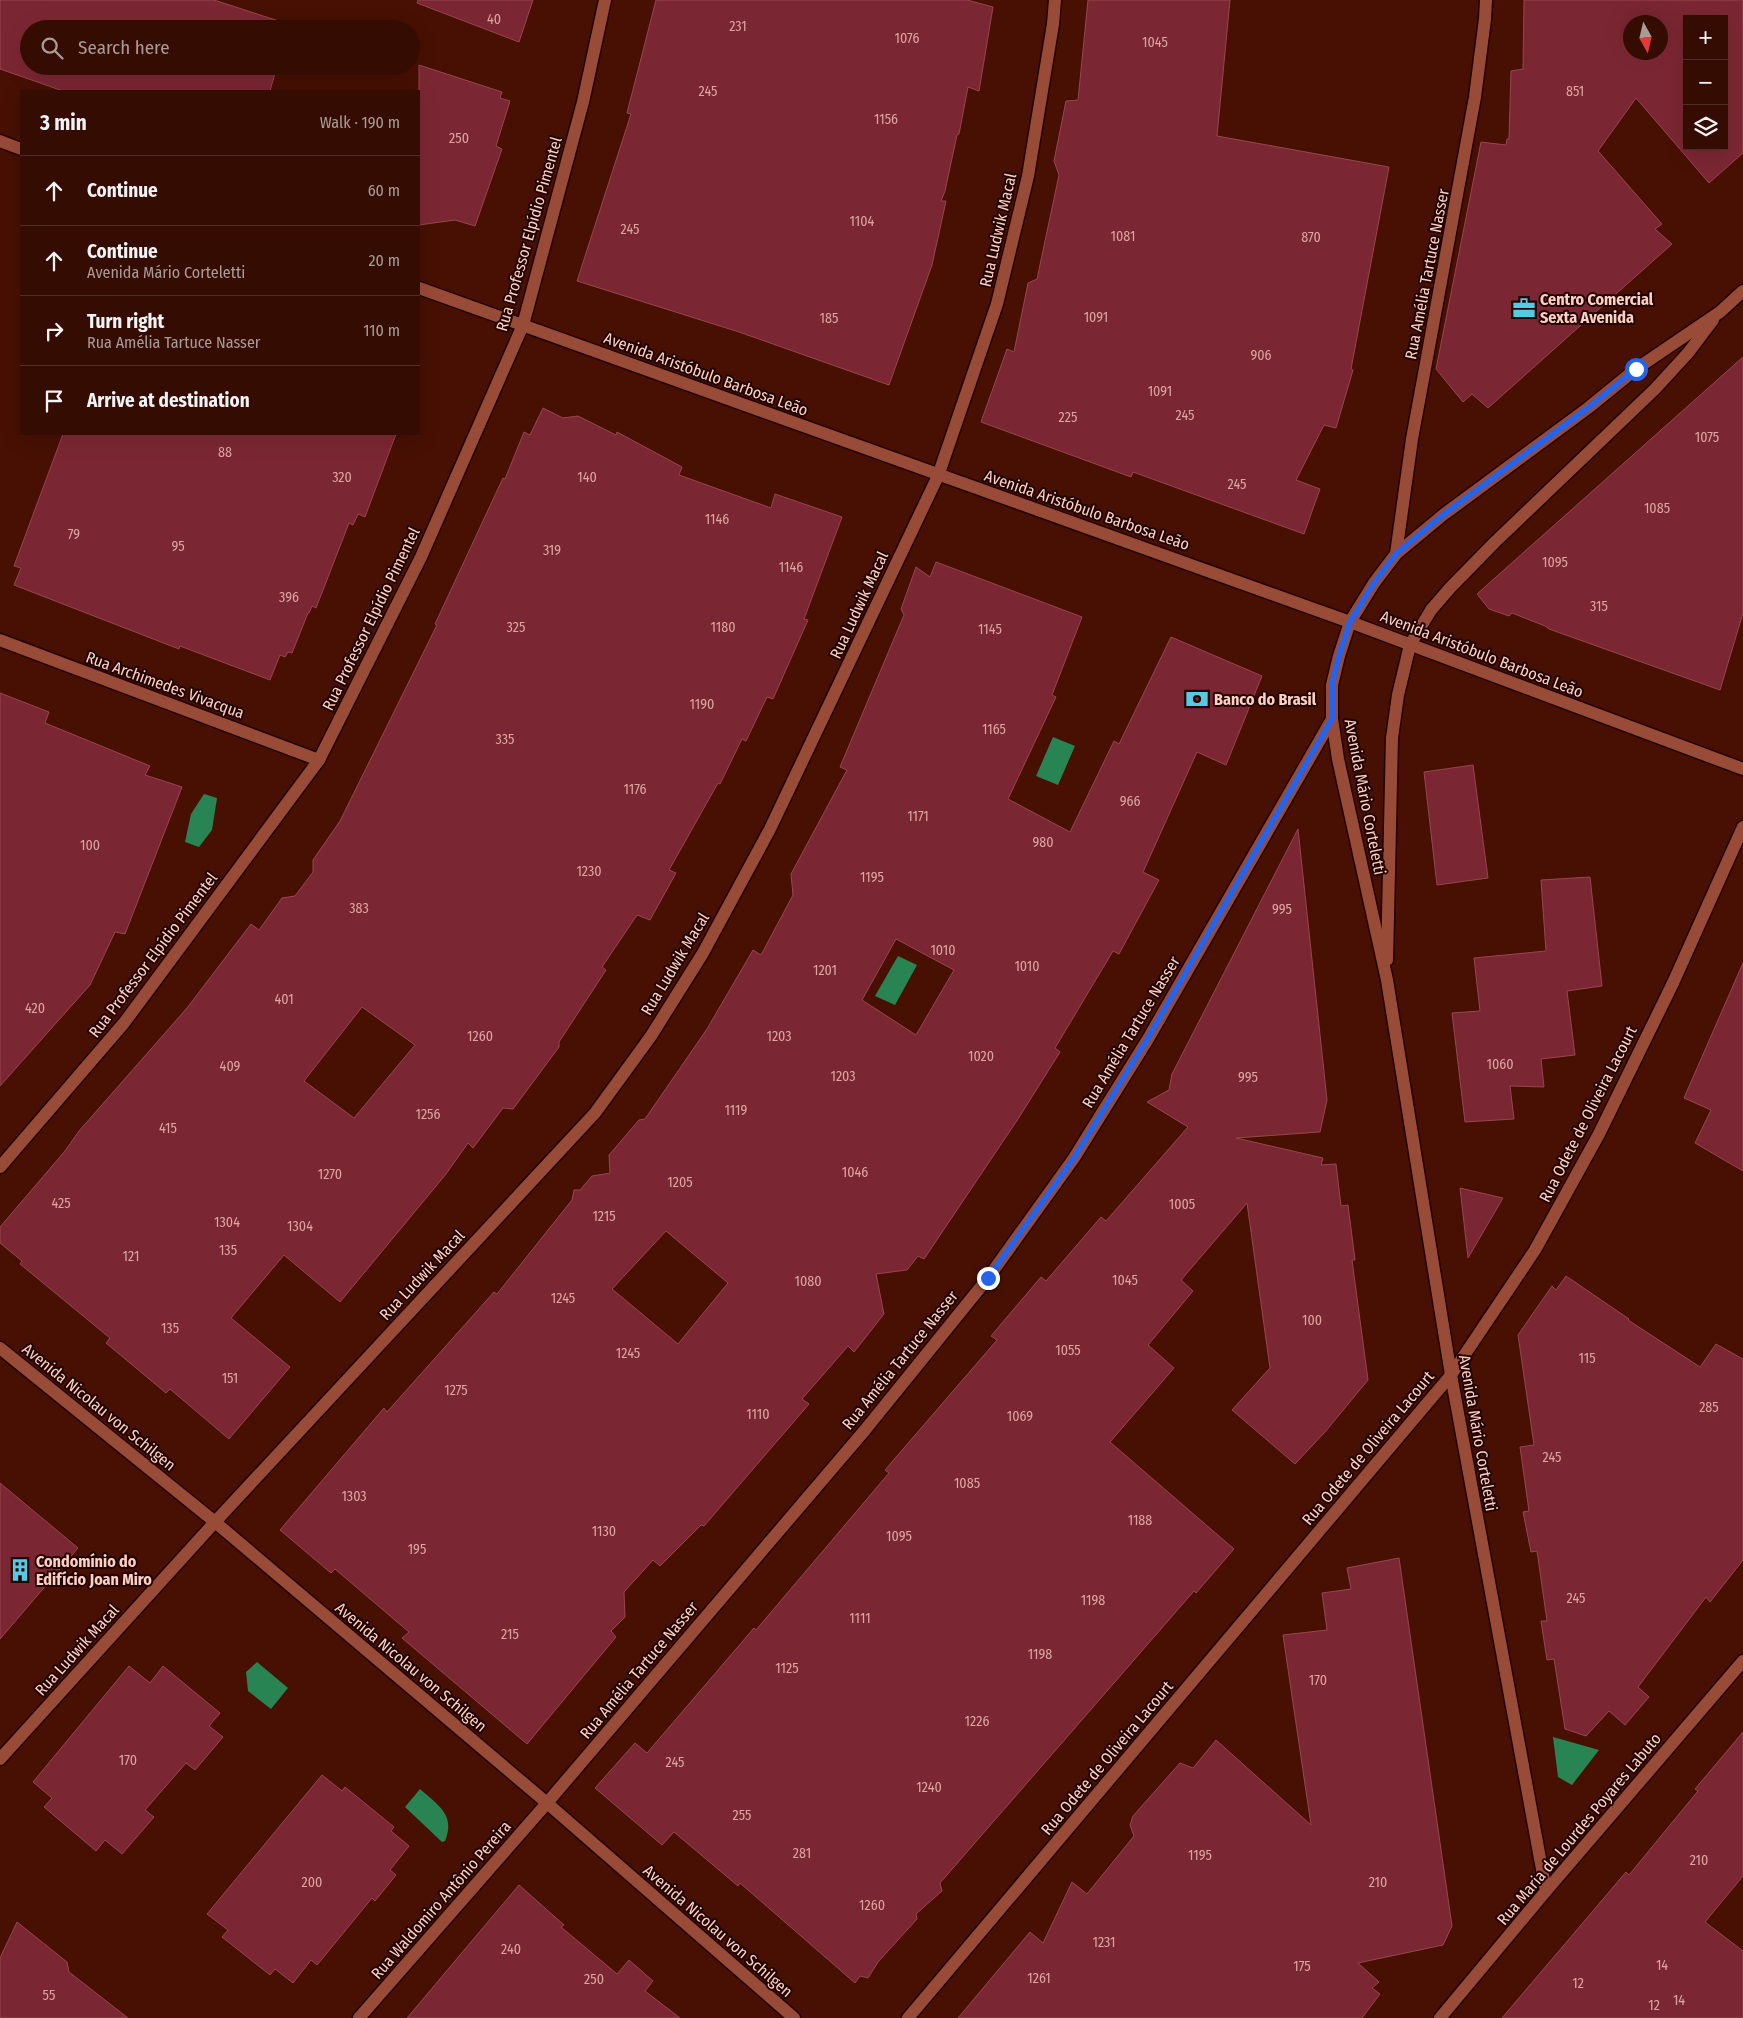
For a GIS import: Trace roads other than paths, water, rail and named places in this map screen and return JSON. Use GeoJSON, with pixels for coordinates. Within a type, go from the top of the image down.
{"type":"FeatureCollection","features":[{"type":"Feature","properties":{"kind":"street","name":"Rua Professor Elpídio Pimentel"},"geometry":{"type":"LineString","coordinates":[[0,1167],[124,1023],[319,760],[421,556],[523,325],[583,102],[605,0]]}},
{"type":"Feature","properties":{"kind":"street","name":"Rua Ludwik Macal"},"geometry":{"type":"LineString","coordinates":[[0,1759],[215,1522],[595,1114],[651,1036],[703,953],[770,829],[938,476],[997,304],[1028,176],[1053,24],[1055,0]]}},
{"type":"Feature","properties":{"kind":"street","name":"Rua Amélia Tartuce Nasser"},"geometry":{"type":"LineString","coordinates":[[1396,554],[1412,439],[1475,97],[1486,0]]}},
{"type":"Feature","properties":{"kind":"street"},"geometry":{"type":"LineString","coordinates":[[0,141],[20,149]]}},
{"type":"Feature","properties":{"kind":"street","name":"Avenida Aristóbulo Barbosa Leão"},"geometry":{"type":"LineString","coordinates":[[420,288],[938,476],[1103,532],[1743,769]]}},
{"type":"Feature","properties":{"kind":"street"},"geometry":{"type":"LineString","coordinates":[[1720,312],[1743,291]]}},
{"type":"Feature","properties":{"kind":"street","name":"Avenida Mário Corteletti"},"geometry":{"type":"LineString","coordinates":[[1546,1891],[1451,1376],[1387,980],[1346,799],[1332,719],[1332,684],[1350,622],[1374,583],[1396,554],[1443,515],[1588,408],[1636,369],[1720,312]]}},
{"type":"Feature","properties":{"kind":"street","name":"Avenida Mário Corteletti"},"geometry":{"type":"LineString","coordinates":[[1387,980],[1392,738],[1398,694],[1410,645],[1420,626],[1450,588],[1495,542],[1655,389],[1688,353],[1720,312]]}},
{"type":"Feature","properties":{"kind":"street","name":"Rua Archimedes Vivacqua"},"geometry":{"type":"LineString","coordinates":[[0,640],[319,760]]}},
{"type":"Feature","properties":{"kind":"street","name":"Rua Amélia Tartuce Nasser"},"geometry":{"type":"LineString","coordinates":[[547,1803],[865,1430],[988,1278],[1074,1158],[1148,1038],[1332,719]]}},
{"type":"Feature","properties":{"kind":"street","name":"Rua Odete de Oliveira Lacourt"},"geometry":{"type":"LineString","coordinates":[[908,2018],[1451,1376],[1535,1250],[1599,1134],[1673,983],[1743,827]]}},
{"type":"Feature","properties":{"kind":"street","name":"Avenida Nicolau von Schilgen"},"geometry":{"type":"LineString","coordinates":[[0,1348],[215,1522],[547,1803],[794,2018]]}},
{"type":"Feature","properties":{"kind":"street","name":"Rua Maria de Lourdes Poyares Labuto"},"geometry":{"type":"LineString","coordinates":[[1440,2018],[1546,1891],[1739,1676],[1743,1661]]}},
{"type":"Feature","properties":{"kind":"street","name":"Rua Waldomiro Antônio Pereira"},"geometry":{"type":"LineString","coordinates":[[359,2018],[547,1803]]}},
{"type":"Feature","properties":{"kind":"place","name":"Centro Comercial Sexta Avenida"},"geometry":{"type":"Point","coordinates":[1524,308]}},
{"type":"Feature","properties":{"kind":"place","name":"Banco do Brasil"},"geometry":{"type":"Point","coordinates":[1197,699]}},
{"type":"Feature","properties":{"kind":"place","name":"Condomínio do Edifício Joan Miro"},"geometry":{"type":"Point","coordinates":[20,1570]}}]}
